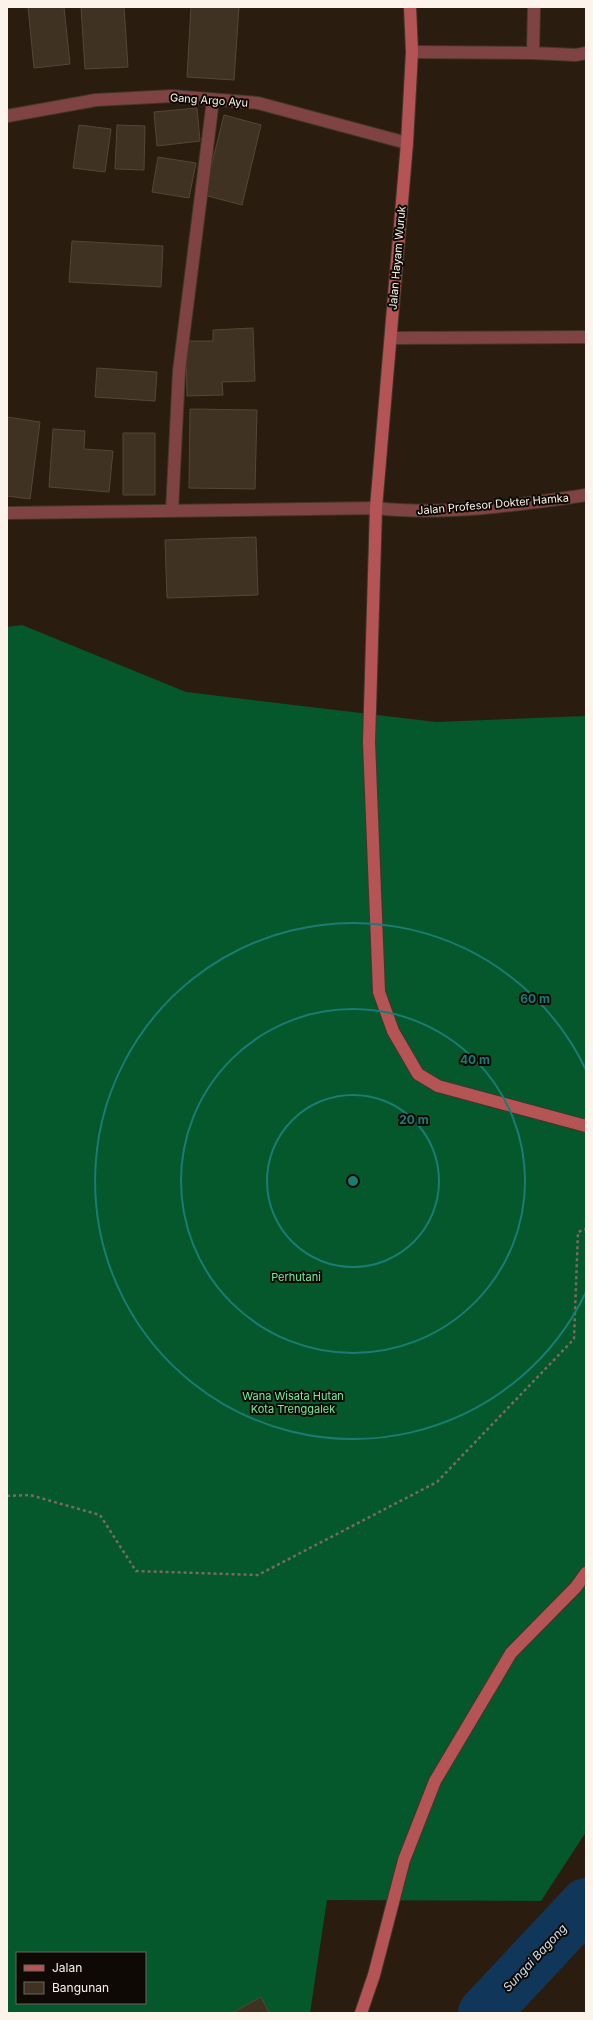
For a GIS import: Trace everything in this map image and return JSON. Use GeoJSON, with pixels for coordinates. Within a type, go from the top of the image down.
{"type":"FeatureCollection","features":[{"type":"Feature","properties":{"kind":"street","name":"Jalan Hayam Wuruk"},"geometry":{"type":"LineString","coordinates":[[410,7],[412,52],[407,143],[376,508],[369,742],[379,992],[393,1031],[418,1074],[438,1086],[586,1126]]}},
{"type":"Feature","properties":{"kind":"street"},"geometry":{"type":"LineString","coordinates":[[533,53],[534,7]]}},
{"type":"Feature","properties":{"kind":"street"},"geometry":{"type":"LineString","coordinates":[[412,52],[533,53],[576,55],[586,53]]}},
{"type":"Feature","properties":{"kind":"street","name":"Gang Argo Ayu"},"geometry":{"type":"LineString","coordinates":[[7,116],[96,100],[172,96],[258,103],[407,143]]}},
{"type":"Feature","properties":{"kind":"street"},"geometry":{"type":"LineString","coordinates":[[172,511],[179,371],[213,100]]}},
{"type":"Feature","properties":{"kind":"street"},"geometry":{"type":"LineString","coordinates":[[391,338],[586,337]]}},
{"type":"Feature","properties":{"kind":"street","name":"Jalan Profesor Dokter Hamka"},"geometry":{"type":"LineString","coordinates":[[7,513],[376,508],[428,511],[483,507],[586,495]]}},
{"type":"Feature","properties":{"kind":"street"},"geometry":{"type":"LineString","coordinates":[[361,2013],[374,1975],[404,1860],[435,1781],[512,1653],[576,1587],[586,1573]]}},
{"type":"Feature","properties":{"kind":"path"},"geometry":{"type":"LineString","coordinates":[[7,1496],[30,1495],[100,1515],[136,1571],[258,1575],[437,1482],[574,1339],[578,1232],[586,1229]]}},
{"type":"Feature","properties":{"kind":"green space","name":"Perhutani"},"geometry":{"type":"Polygon","coordinates":[[[22,625],[186,692],[436,722],[586,716],[586,1832],[541,1901],[327,1900],[310,2013],[7,2013],[7,627],[22,625]]]}},
{"type":"Feature","properties":{"kind":"building"},"geometry":{"type":"Polygon","coordinates":[[[28,7],[64,7],[70,64],[34,68],[28,7]]]}},
{"type":"Feature","properties":{"kind":"building"},"geometry":{"type":"Polygon","coordinates":[[[81,7],[124,7],[128,67],[85,69],[81,7]]]}},
{"type":"Feature","properties":{"kind":"building"},"geometry":{"type":"Polygon","coordinates":[[[191,7],[239,7],[234,80],[187,77],[191,7]]]}},
{"type":"Feature","properties":{"kind":"building"},"geometry":{"type":"Polygon","coordinates":[[[197,108],[200,141],[157,146],[154,112],[197,108]]]}},
{"type":"Feature","properties":{"kind":"building"},"geometry":{"type":"Polygon","coordinates":[[[224,115],[261,125],[242,205],[204,195],[224,115]]]}},
{"type":"Feature","properties":{"kind":"building"},"geometry":{"type":"Polygon","coordinates":[[[79,125],[111,129],[105,172],[73,168],[79,125]]]}},
{"type":"Feature","properties":{"kind":"building"},"geometry":{"type":"Polygon","coordinates":[[[117,125],[145,126],[144,170],[115,169],[117,125]]]}},
{"type":"Feature","properties":{"kind":"building"},"geometry":{"type":"Polygon","coordinates":[[[158,157],[196,163],[189,198],[152,192],[158,157]]]}},
{"type":"Feature","properties":{"kind":"building"},"geometry":{"type":"Polygon","coordinates":[[[72,241],[163,246],[161,287],[69,282],[72,241]]]}},
{"type":"Feature","properties":{"kind":"building"},"geometry":{"type":"Polygon","coordinates":[[[253,328],[255,381],[222,382],[223,395],[187,396],[186,341],[213,341],[213,330],[253,328]]]}},
{"type":"Feature","properties":{"kind":"building"},"geometry":{"type":"Polygon","coordinates":[[[97,368],[157,372],[155,401],[95,397],[97,368]]]}},
{"type":"Feature","properties":{"kind":"building"},"geometry":{"type":"Polygon","coordinates":[[[190,409],[257,410],[255,489],[189,488],[190,409]]]}},
{"type":"Feature","properties":{"kind":"building"},"geometry":{"type":"Polygon","coordinates":[[[7,417],[40,422],[30,499],[7,496],[7,417]]]}},
{"type":"Feature","properties":{"kind":"building"},"geometry":{"type":"Polygon","coordinates":[[[53,429],[85,431],[84,449],[113,451],[109,492],[49,487],[53,429]]]}},
{"type":"Feature","properties":{"kind":"building"},"geometry":{"type":"Polygon","coordinates":[[[123,433],[155,433],[155,495],[123,495],[123,433]]]}},
{"type":"Feature","properties":{"kind":"building"},"geometry":{"type":"Polygon","coordinates":[[[256,537],[258,595],[167,598],[165,540],[256,537]]]}},
{"type":"Feature","properties":{"kind":"building"},"geometry":{"type":"Polygon","coordinates":[[[261,1997],[269,2013],[232,2013],[261,1997]]]}},
{"type":"Feature","properties":{"kind":"waterway","name":"Sungai Bagong"},"geometry":{"type":"LineString","coordinates":[[484,2013],[586,1904]]}},
{"type":"Feature","properties":{"kind":"park label","name":"Wana Wisata Hutan Kota Trenggalek"},"geometry":{"type":"Point","coordinates":[293,1402]}}]}
